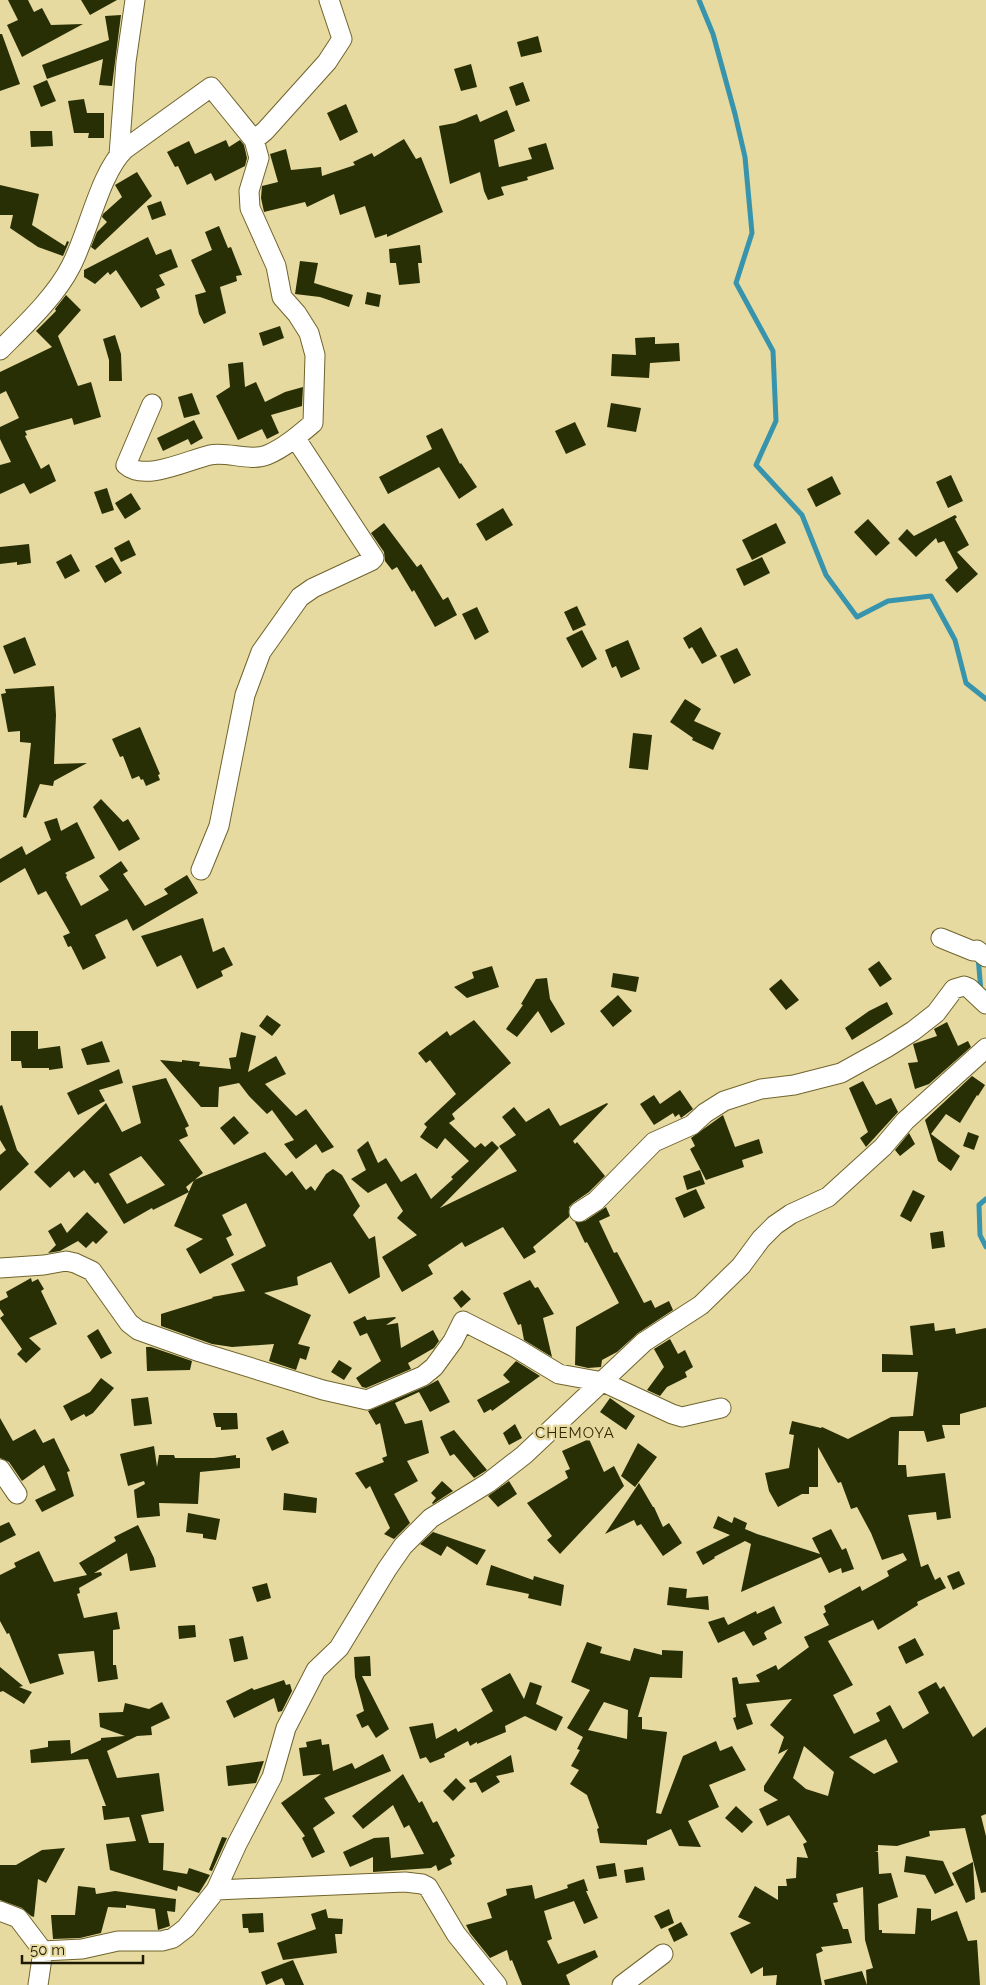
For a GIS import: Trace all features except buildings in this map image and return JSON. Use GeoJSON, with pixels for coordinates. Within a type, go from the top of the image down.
{"type":"FeatureCollection","features":[{"type":"Feature","properties":{"kind":"street"},"geometry":{"type":"LineString","coordinates":[[119,155],[126,62],[135,0]]}},
{"type":"Feature","properties":{"kind":"street"},"geometry":{"type":"LineString","coordinates":[[254,140],[265,131],[327,62],[342,39],[329,0]]}},
{"type":"Feature","properties":{"kind":"street"},"geometry":{"type":"LineString","coordinates":[[0,350],[68,273],[110,170],[119,155],[211,87],[254,140],[259,158],[249,190],[250,208],[276,266],[282,296],[297,314],[309,333],[315,355],[316,380],[313,422],[296,438],[265,456],[217,454],[154,471],[132,471],[126,465],[152,404]]}},
{"type":"Feature","properties":{"kind":"street"},"geometry":{"type":"LineString","coordinates":[[201,870],[219,826],[245,695],[262,652],[300,597],[313,588],[374,558],[296,438]]}},
{"type":"Feature","properties":{"kind":"street"},"geometry":{"type":"LineString","coordinates":[[941,938],[973,951],[977,950],[986,957]]}},
{"type":"Feature","properties":{"kind":"street"},"geometry":{"type":"LineString","coordinates":[[579,1212],[596,1201],[654,1142],[692,1125],[705,1113],[724,1102],[761,1089],[794,1086],[841,1073],[914,1031],[936,1014],[954,989],[964,986],[969,988],[986,1004]]}},
{"type":"Feature","properties":{"kind":"street"},"geometry":{"type":"LineString","coordinates":[[43,1951],[82,1949],[118,1941],[162,1941],[173,1938],[186,1928],[216,1890],[237,1844],[272,1777],[286,1728],[316,1670],[339,1648],[351,1631],[387,1568],[403,1546],[431,1518],[488,1482],[524,1455],[644,1342],[701,1305],[740,1266],[761,1239],[775,1226],[791,1214],[828,1197],[883,1147],[905,1121],[986,1048]]}},
{"type":"Feature","properties":{"kind":"street"},"geometry":{"type":"LineString","coordinates":[[0,1268],[44,1265],[66,1261],[76,1262],[92,1271],[129,1323],[138,1330],[200,1352],[323,1390],[367,1400],[423,1376],[434,1367],[453,1341],[463,1321],[516,1348],[559,1374],[603,1382],[682,1417],[721,1408]]}},
{"type":"Feature","properties":{"kind":"street"},"geometry":{"type":"LineString","coordinates":[[0,1469],[17,1494]]}},
{"type":"Feature","properties":{"kind":"street"},"geometry":{"type":"LineString","coordinates":[[216,1890],[405,1882],[422,1884],[428,1887],[456,1934],[497,1985]]}},
{"type":"Feature","properties":{"kind":"street"},"geometry":{"type":"LineString","coordinates":[[0,1911],[18,1918],[43,1951],[38,1985]]}},
{"type":"Feature","properties":{"kind":"street"},"geometry":{"type":"LineString","coordinates":[[622,1985],[663,1954]]}},
{"type":"Feature","properties":{"kind":"waterway"},"geometry":{"type":"LineString","coordinates":[[699,0],[713,34],[745,157],[752,233],[736,283],[773,351],[776,421],[756,465],[802,515],[826,575],[857,617],[888,601],[931,596],[955,640],[966,683],[986,699]]}},
{"type":"Feature","properties":{"kind":"waterway"},"geometry":{"type":"LineString","coordinates":[[978,957],[981,991]]}},
{"type":"Feature","properties":{"kind":"waterway"},"geometry":{"type":"LineString","coordinates":[[986,1199],[979,1205],[980,1235],[986,1247]]}},
{"type":"Feature","properties":{"kind":"district","name":"CHEMOYA"},"geometry":{"type":"Point","coordinates":[575,1433]}}]}
